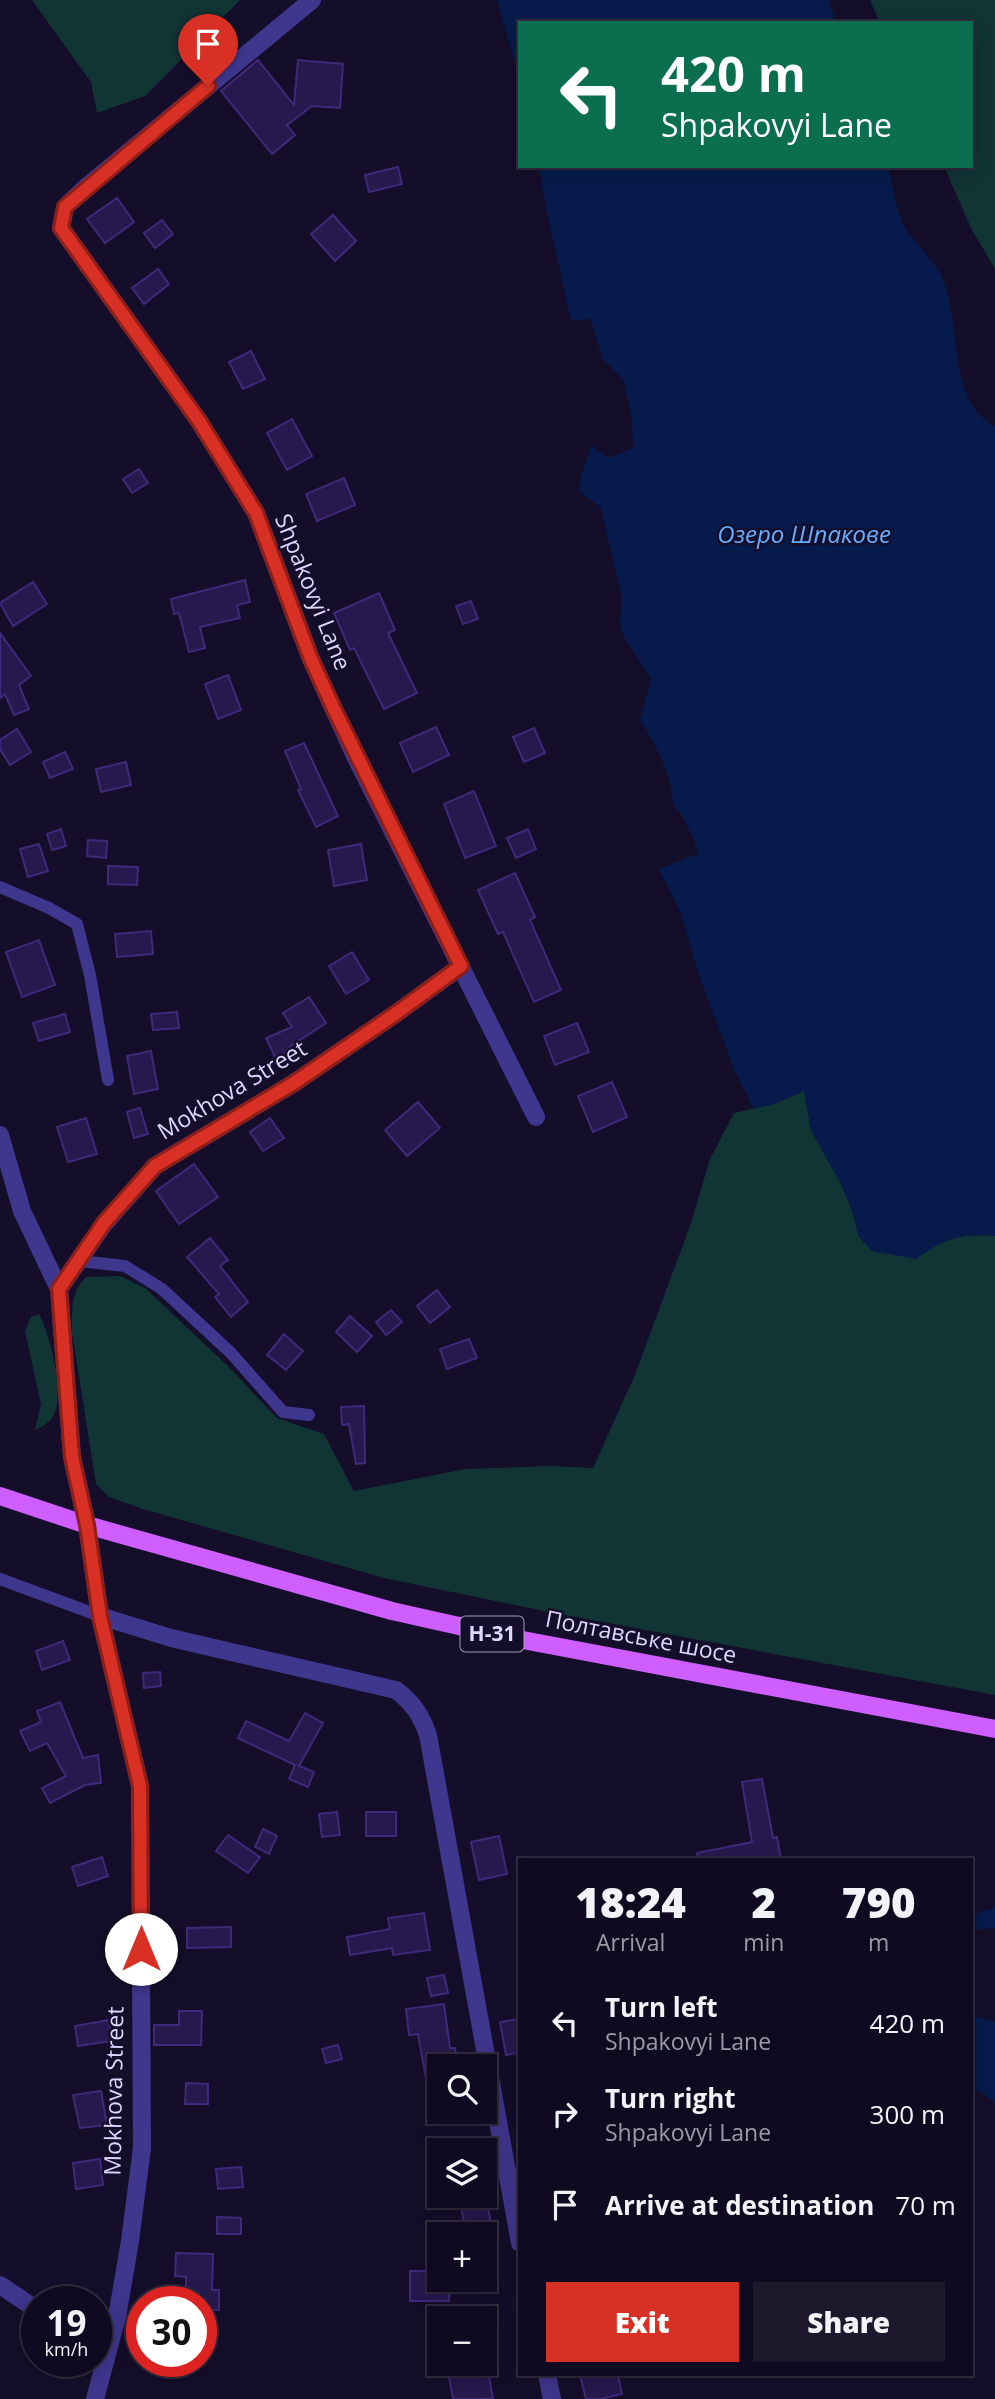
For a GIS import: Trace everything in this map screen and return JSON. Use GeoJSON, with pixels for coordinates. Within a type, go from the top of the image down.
{"type":"FeatureCollection","features":[{"type":"Feature","properties":{"kind":"main road","name":"Полтавське шосе"},"geometry":{"type":"LineString","coordinates":[[0,1496],[87,1525],[328,1594],[445,1623],[995,1729]]}},
{"type":"Feature","properties":{"kind":"street","name":"Shpakovyi Lane"},"geometry":{"type":"LineString","coordinates":[[312,0],[84,189],[65,207],[61,228],[199,421],[256,513],[311,659],[334,709],[536,1117]]}},
{"type":"Feature","properties":{"kind":"street","name":"Mokhova Street"},"geometry":{"type":"LineString","coordinates":[[59,1289],[104,1223],[155,1166],[294,1083],[461,966]]}},
{"type":"Feature","properties":{"kind":"street","name":"Mokhova Street"},"geometry":{"type":"LineString","coordinates":[[0,1135],[22,1211],[59,1289],[72,1457],[87,1525],[100,1616],[140,1786],[142,2148],[130,2241],[117,2317],[112,2327]]}},
{"type":"Feature","properties":{"kind":"street"},"geometry":{"type":"LineString","coordinates":[[100,1616],[171,1638],[396,1690],[411,1701],[422,1717],[428,1735],[518,2231]]}},
{"type":"Feature","properties":{"kind":"street"},"geometry":{"type":"LineString","coordinates":[[0,2285],[21,2299]]}},
{"type":"Feature","properties":{"kind":"street"},"geometry":{"type":"LineString","coordinates":[[547,2376],[552,2399]]}},
{"type":"Feature","properties":{"kind":"street","name":"Mokhova Street"},"geometry":{"type":"LineString","coordinates":[[95,2399],[98,2377]]}},
{"type":"Feature","properties":{"kind":"lane"},"geometry":{"type":"LineString","coordinates":[[0,887],[50,908],[77,924],[90,975],[108,1080]]}},
{"type":"Feature","properties":{"kind":"lane"},"geometry":{"type":"LineString","coordinates":[[79,1261],[125,1266],[162,1289],[231,1353],[283,1412],[309,1415]]}},
{"type":"Feature","properties":{"kind":"lane"},"geometry":{"type":"LineString","coordinates":[[0,1579],[100,1616]]}},
{"type":"Feature","properties":{"kind":"green space"},"geometry":{"type":"Polygon","coordinates":[[[32,0],[240,0],[145,96],[97,113],[91,82],[32,0]]]}},
{"type":"Feature","properties":{"kind":"green space"},"geometry":{"type":"Polygon","coordinates":[[[870,0],[995,0],[995,269],[971,228],[945,168],[973,168],[973,21],[879,21],[870,0]]]}},
{"type":"Feature","properties":{"kind":"green space"},"geometry":{"type":"Polygon","coordinates":[[[804,1090],[811,1130],[841,1184],[859,1237],[916,1259],[953,1238],[995,1236],[995,1695],[549,1612],[384,1578],[143,1509],[109,1497],[96,1484],[72,1332],[75,1295],[86,1277],[120,1276],[145,1288],[228,1366],[277,1418],[324,1434],[354,1491],[465,1469],[550,1466],[593,1468],[634,1377],[690,1226],[710,1159],[734,1113],[777,1103],[804,1090]]]}},
{"type":"Feature","properties":{"kind":"green space"},"geometry":{"type":"Polygon","coordinates":[[[39,1314],[51,1348],[58,1391],[54,1415],[35,1430],[41,1404],[25,1331],[31,1317],[39,1314]]]}},
{"type":"Feature","properties":{"kind":"water"},"geometry":{"type":"Polygon","coordinates":[[[497,0],[829,0],[835,21],[518,21],[518,74],[497,0]]]}},
{"type":"Feature","properties":{"kind":"water","name":"Озеро Шпакове"},"geometry":{"type":"Polygon","coordinates":[[[539,168],[888,168],[903,223],[941,275],[948,293],[962,379],[979,414],[995,426],[995,1236],[953,1238],[916,1259],[872,1251],[859,1237],[841,1184],[811,1130],[804,1091],[777,1103],[754,1109],[734,1069],[699,975],[681,913],[659,869],[699,853],[685,820],[673,804],[670,780],[655,745],[640,720],[651,679],[624,637],[620,621],[622,598],[601,508],[579,491],[582,472],[592,446],[608,458],[633,448],[632,417],[623,379],[602,358],[591,319],[571,320],[539,168]]]}},
{"type":"Feature","properties":{"kind":"water"},"geometry":{"type":"Polygon","coordinates":[[[995,1907],[995,1928],[973,1930],[973,1914],[995,1907]]]}},
{"type":"Feature","properties":{"kind":"water"},"geometry":{"type":"Polygon","coordinates":[[[973,2016],[995,2021],[995,2102],[980,2091],[973,2092],[973,2016]]]}},
{"type":"Feature","properties":{"kind":"building"},"geometry":{"type":"Polygon","coordinates":[[[258,60],[294,105],[298,60],[343,64],[340,108],[312,106],[287,125],[295,135],[272,154],[221,91],[258,60]]]}},
{"type":"Feature","properties":{"kind":"building"},"geometry":{"type":"Polygon","coordinates":[[[398,167],[402,184],[369,192],[365,175],[398,167]]]}},
{"type":"Feature","properties":{"kind":"building"},"geometry":{"type":"Polygon","coordinates":[[[117,198],[134,222],[105,243],[87,219],[117,198]]]}},
{"type":"Feature","properties":{"kind":"building"},"geometry":{"type":"Polygon","coordinates":[[[333,215],[356,241],[335,261],[311,234],[333,215]]]}},
{"type":"Feature","properties":{"kind":"building"},"geometry":{"type":"Polygon","coordinates":[[[162,220],[173,234],[155,248],[144,233],[162,220]]]}},
{"type":"Feature","properties":{"kind":"building"},"geometry":{"type":"Polygon","coordinates":[[[158,269],[169,284],[144,304],[132,288],[158,269]]]}},
{"type":"Feature","properties":{"kind":"building"},"geometry":{"type":"Polygon","coordinates":[[[251,351],[265,379],[243,389],[229,362],[251,351]]]}},
{"type":"Feature","properties":{"kind":"building"},"geometry":{"type":"Polygon","coordinates":[[[292,419],[312,456],[287,470],[267,433],[292,419]]]}},
{"type":"Feature","properties":{"kind":"building"},"geometry":{"type":"Polygon","coordinates":[[[139,469],[148,483],[132,493],[123,479],[139,469]]]}},
{"type":"Feature","properties":{"kind":"building"},"geometry":{"type":"Polygon","coordinates":[[[344,478],[355,505],[317,521],[306,494],[344,478]]]}},
{"type":"Feature","properties":{"kind":"building"},"geometry":{"type":"Polygon","coordinates":[[[245,580],[250,602],[237,605],[240,618],[200,627],[205,648],[189,652],[179,613],[174,614],[171,599],[245,580]]]}},
{"type":"Feature","properties":{"kind":"building"},"geometry":{"type":"Polygon","coordinates":[[[33,582],[47,604],[13,626],[0,603],[33,582]]]}},
{"type":"Feature","properties":{"kind":"building"},"geometry":{"type":"Polygon","coordinates":[[[379,593],[395,630],[388,633],[417,693],[384,709],[354,648],[350,650],[334,613],[379,593]]]}},
{"type":"Feature","properties":{"kind":"building"},"geometry":{"type":"Polygon","coordinates":[[[471,601],[478,619],[463,624],[456,606],[471,601]]]}},
{"type":"Feature","properties":{"kind":"building"},"geometry":{"type":"Polygon","coordinates":[[[0,633],[31,676],[19,685],[29,709],[14,715],[5,694],[0,698],[0,633]]]}},
{"type":"Feature","properties":{"kind":"building"},"geometry":{"type":"Polygon","coordinates":[[[228,675],[241,710],[218,719],[205,684],[228,675]]]}},
{"type":"Feature","properties":{"kind":"building"},"geometry":{"type":"Polygon","coordinates":[[[436,727],[449,755],[413,772],[400,743],[436,727]]]}},
{"type":"Feature","properties":{"kind":"building"},"geometry":{"type":"Polygon","coordinates":[[[534,728],[545,753],[524,762],[513,737],[534,728]]]}},
{"type":"Feature","properties":{"kind":"building"},"geometry":{"type":"Polygon","coordinates":[[[17,729],[31,752],[10,765],[0,749],[0,740],[17,729]]]}},
{"type":"Feature","properties":{"kind":"building"},"geometry":{"type":"Polygon","coordinates":[[[304,743],[338,816],[316,827],[298,790],[301,789],[285,751],[304,743]]]}},
{"type":"Feature","properties":{"kind":"building"},"geometry":{"type":"Polygon","coordinates":[[[65,752],[73,769],[50,778],[43,762],[65,752]]]}},
{"type":"Feature","properties":{"kind":"building"},"geometry":{"type":"Polygon","coordinates":[[[126,762],[131,785],[101,792],[96,769],[126,762]]]}},
{"type":"Feature","properties":{"kind":"building"},"geometry":{"type":"Polygon","coordinates":[[[474,791],[496,846],[465,858],[444,804],[474,791]]]}},
{"type":"Feature","properties":{"kind":"building"},"geometry":{"type":"Polygon","coordinates":[[[61,829],[66,846],[52,850],[47,834],[61,829]]]}},
{"type":"Feature","properties":{"kind":"building"},"geometry":{"type":"Polygon","coordinates":[[[528,829],[536,849],[516,858],[507,838],[528,829]]]}},
{"type":"Feature","properties":{"kind":"building"},"geometry":{"type":"Polygon","coordinates":[[[88,840],[107,841],[106,858],[87,856],[88,840]]]}},
{"type":"Feature","properties":{"kind":"building"},"geometry":{"type":"Polygon","coordinates":[[[39,844],[48,871],[28,877],[20,849],[39,844]]]}},
{"type":"Feature","properties":{"kind":"building"},"geometry":{"type":"Polygon","coordinates":[[[361,844],[367,880],[334,886],[328,850],[361,844]]]}},
{"type":"Feature","properties":{"kind":"building"},"geometry":{"type":"Polygon","coordinates":[[[108,866],[138,867],[137,885],[108,884],[108,866]]]}},
{"type":"Feature","properties":{"kind":"building"},"geometry":{"type":"Polygon","coordinates":[[[515,873],[535,917],[530,920],[561,990],[534,1002],[503,932],[498,934],[478,890],[515,873]]]}},
{"type":"Feature","properties":{"kind":"building"},"geometry":{"type":"Polygon","coordinates":[[[151,931],[153,954],[117,957],[115,934],[151,931]]]}},
{"type":"Feature","properties":{"kind":"building"},"geometry":{"type":"Polygon","coordinates":[[[39,940],[55,985],[22,997],[6,952],[39,940]]]}},
{"type":"Feature","properties":{"kind":"building"},"geometry":{"type":"Polygon","coordinates":[[[352,952],[369,980],[346,994],[329,966],[352,952]]]}},
{"type":"Feature","properties":{"kind":"building"},"geometry":{"type":"Polygon","coordinates":[[[309,997],[326,1023],[288,1048],[290,1051],[275,1057],[266,1038],[292,1027],[283,1013],[309,997]]]}},
{"type":"Feature","properties":{"kind":"building"},"geometry":{"type":"Polygon","coordinates":[[[177,1012],[179,1028],[153,1030],[151,1014],[177,1012]]]}},
{"type":"Feature","properties":{"kind":"building"},"geometry":{"type":"Polygon","coordinates":[[[65,1014],[70,1032],[39,1041],[33,1023],[65,1014]]]}},
{"type":"Feature","properties":{"kind":"building"},"geometry":{"type":"Polygon","coordinates":[[[577,1023],[589,1052],[555,1065],[544,1036],[577,1023]]]}},
{"type":"Feature","properties":{"kind":"building"},"geometry":{"type":"Polygon","coordinates":[[[151,1051],[158,1089],[134,1094],[127,1056],[151,1051]]]}},
{"type":"Feature","properties":{"kind":"building"},"geometry":{"type":"Polygon","coordinates":[[[612,1082],[627,1117],[593,1132],[578,1096],[612,1082]]]}},
{"type":"Feature","properties":{"kind":"building"},"geometry":{"type":"Polygon","coordinates":[[[418,1102],[440,1128],[407,1156],[385,1130],[418,1102]]]}},
{"type":"Feature","properties":{"kind":"building"},"geometry":{"type":"Polygon","coordinates":[[[140,1108],[148,1134],[134,1138],[127,1112],[140,1108]]]}},
{"type":"Feature","properties":{"kind":"building"},"geometry":{"type":"Polygon","coordinates":[[[86,1118],[97,1154],[68,1162],[57,1127],[86,1118]]]}},
{"type":"Feature","properties":{"kind":"building"},"geometry":{"type":"Polygon","coordinates":[[[270,1118],[284,1138],[263,1151],[250,1132],[270,1118]]]}},
{"type":"Feature","properties":{"kind":"building"},"geometry":{"type":"Polygon","coordinates":[[[194,1164],[218,1197],[179,1224],[156,1191],[194,1164]]]}},
{"type":"Feature","properties":{"kind":"building"},"geometry":{"type":"Polygon","coordinates":[[[210,1238],[228,1260],[220,1266],[248,1302],[231,1317],[215,1297],[219,1294],[187,1257],[210,1238]]]}},
{"type":"Feature","properties":{"kind":"building"},"geometry":{"type":"Polygon","coordinates":[[[437,1290],[450,1307],[430,1323],[417,1306],[437,1290]]]}},
{"type":"Feature","properties":{"kind":"building"},"geometry":{"type":"Polygon","coordinates":[[[391,1310],[402,1322],[386,1335],[376,1322],[391,1310]]]}},
{"type":"Feature","properties":{"kind":"building"},"geometry":{"type":"Polygon","coordinates":[[[350,1316],[372,1336],[357,1352],[336,1332],[350,1316]]]}},
{"type":"Feature","properties":{"kind":"building"},"geometry":{"type":"Polygon","coordinates":[[[284,1334],[303,1351],[286,1370],[267,1355],[284,1334]]]}},
{"type":"Feature","properties":{"kind":"building"},"geometry":{"type":"Polygon","coordinates":[[[469,1339],[477,1358],[447,1369],[440,1349],[469,1339]]]}},
{"type":"Feature","properties":{"kind":"building"},"geometry":{"type":"Polygon","coordinates":[[[364,1406],[365,1463],[356,1464],[349,1424],[342,1425],[341,1407],[364,1406]]]}},
{"type":"Feature","properties":{"kind":"building"},"geometry":{"type":"Polygon","coordinates":[[[63,1641],[70,1660],[42,1670],[36,1651],[63,1641]]]}},
{"type":"Feature","properties":{"kind":"building"},"geometry":{"type":"Polygon","coordinates":[[[160,1672],[161,1686],[144,1688],[143,1673],[160,1672]]]}},
{"type":"Feature","properties":{"kind":"building"},"geometry":{"type":"Polygon","coordinates":[[[60,1702],[83,1758],[98,1755],[101,1783],[85,1785],[50,1803],[42,1788],[66,1776],[47,1743],[30,1751],[20,1731],[41,1722],[37,1711],[60,1702]]]}},
{"type":"Feature","properties":{"kind":"building"},"geometry":{"type":"Polygon","coordinates":[[[305,1713],[323,1723],[299,1766],[314,1772],[308,1787],[289,1779],[295,1765],[238,1738],[246,1721],[289,1741],[305,1713]]]}},
{"type":"Feature","properties":{"kind":"building"},"geometry":{"type":"Polygon","coordinates":[[[762,1779],[773,1838],[777,1837],[781,1858],[698,1858],[697,1853],[752,1842],[742,1782],[762,1779]]]}},
{"type":"Feature","properties":{"kind":"building"},"geometry":{"type":"Polygon","coordinates":[[[337,1812],[340,1835],[322,1837],[319,1814],[337,1812]]]}},
{"type":"Feature","properties":{"kind":"building"},"geometry":{"type":"Polygon","coordinates":[[[366,1812],[396,1812],[396,1836],[366,1836],[366,1812]]]}},
{"type":"Feature","properties":{"kind":"building"},"geometry":{"type":"Polygon","coordinates":[[[263,1829],[277,1836],[269,1854],[255,1847],[263,1829]]]}},
{"type":"Feature","properties":{"kind":"building"},"geometry":{"type":"Polygon","coordinates":[[[228,1835],[260,1857],[248,1873],[216,1851],[228,1835]]]}},
{"type":"Feature","properties":{"kind":"building"},"geometry":{"type":"Polygon","coordinates":[[[499,1836],[507,1874],[479,1880],[471,1842],[499,1836]]]}},
{"type":"Feature","properties":{"kind":"building"},"geometry":{"type":"Polygon","coordinates":[[[102,1857],[108,1876],[78,1886],[72,1867],[102,1857]]]}},
{"type":"Feature","properties":{"kind":"building"},"geometry":{"type":"Polygon","coordinates":[[[424,1913],[430,1950],[393,1955],[392,1948],[350,1955],[347,1937],[390,1929],[388,1918],[424,1913]]]}},
{"type":"Feature","properties":{"kind":"building"},"geometry":{"type":"Polygon","coordinates":[[[231,1927],[231,1947],[187,1948],[187,1928],[231,1927]]]}},
{"type":"Feature","properties":{"kind":"building"},"geometry":{"type":"Polygon","coordinates":[[[157,1946],[174,1946],[174,1963],[156,1962],[157,1946]]]}},
{"type":"Feature","properties":{"kind":"building"},"geometry":{"type":"Polygon","coordinates":[[[444,1975],[448,1993],[431,1996],[427,1978],[444,1975]]]}},
{"type":"Feature","properties":{"kind":"building"},"geometry":{"type":"Polygon","coordinates":[[[444,2004],[450,2048],[455,2048],[456,2054],[427,2054],[427,2079],[418,2034],[409,2035],[406,2009],[444,2004]]]}},
{"type":"Feature","properties":{"kind":"building"},"geometry":{"type":"Polygon","coordinates":[[[179,2011],[202,2011],[201,2045],[154,2045],[154,2025],[179,2025],[179,2011]]]}},
{"type":"Feature","properties":{"kind":"building"},"geometry":{"type":"Polygon","coordinates":[[[518,2019],[518,2052],[506,2055],[500,2022],[518,2019]]]}},
{"type":"Feature","properties":{"kind":"building"},"geometry":{"type":"Polygon","coordinates":[[[109,2020],[112,2041],[78,2046],[75,2026],[109,2020]]]}},
{"type":"Feature","properties":{"kind":"building"},"geometry":{"type":"Polygon","coordinates":[[[338,2045],[342,2059],[326,2063],[322,2049],[338,2045]]]}},
{"type":"Feature","properties":{"kind":"building"},"geometry":{"type":"Polygon","coordinates":[[[186,2083],[208,2084],[208,2104],[185,2104],[186,2083]]]}},
{"type":"Feature","properties":{"kind":"building"},"geometry":{"type":"Polygon","coordinates":[[[101,2091],[107,2125],[80,2128],[73,2095],[101,2091]]]}},
{"type":"Feature","properties":{"kind":"building"},"geometry":{"type":"Polygon","coordinates":[[[100,2159],[103,2185],[76,2189],[73,2163],[100,2159]]]}},
{"type":"Feature","properties":{"kind":"building"},"geometry":{"type":"Polygon","coordinates":[[[241,2167],[243,2187],[218,2189],[216,2169],[241,2167]]]}},
{"type":"Feature","properties":{"kind":"building"},"geometry":{"type":"Polygon","coordinates":[[[461,2208],[488,2208],[491,2222],[464,2222],[461,2208]]]}},
{"type":"Feature","properties":{"kind":"building"},"geometry":{"type":"Polygon","coordinates":[[[217,2217],[241,2218],[241,2234],[217,2234],[217,2217]]]}},
{"type":"Feature","properties":{"kind":"building"},"geometry":{"type":"Polygon","coordinates":[[[176,2253],[213,2254],[212,2286],[186,2286],[186,2277],[175,2276],[176,2253]]]}},
{"type":"Feature","properties":{"kind":"building"},"geometry":{"type":"Polygon","coordinates":[[[410,2271],[427,2271],[427,2292],[449,2292],[449,2301],[410,2301],[410,2271]]]}},
{"type":"Feature","properties":{"kind":"building"},"geometry":{"type":"Polygon","coordinates":[[[217,2290],[219,2290],[217,2310],[217,2290]]]}},
{"type":"Feature","properties":{"kind":"building"},"geometry":{"type":"Polygon","coordinates":[[[489,2376],[493,2399],[453,2399],[449,2377],[489,2376]]]}},
{"type":"Feature","properties":{"kind":"building"},"geometry":{"type":"Polygon","coordinates":[[[580,2376],[618,2376],[622,2394],[586,2399],[580,2376]]]}},
{"type":"Feature","properties":{"kind":"route"},"geometry":{"type":"LineString","coordinates":[[141,1949],[140,1786],[100,1616],[87,1525],[72,1457],[59,1289],[104,1223],[155,1166],[294,1083],[461,966],[356,758],[311,659],[256,513],[199,421],[61,228],[65,207],[208,86]]}}]}
